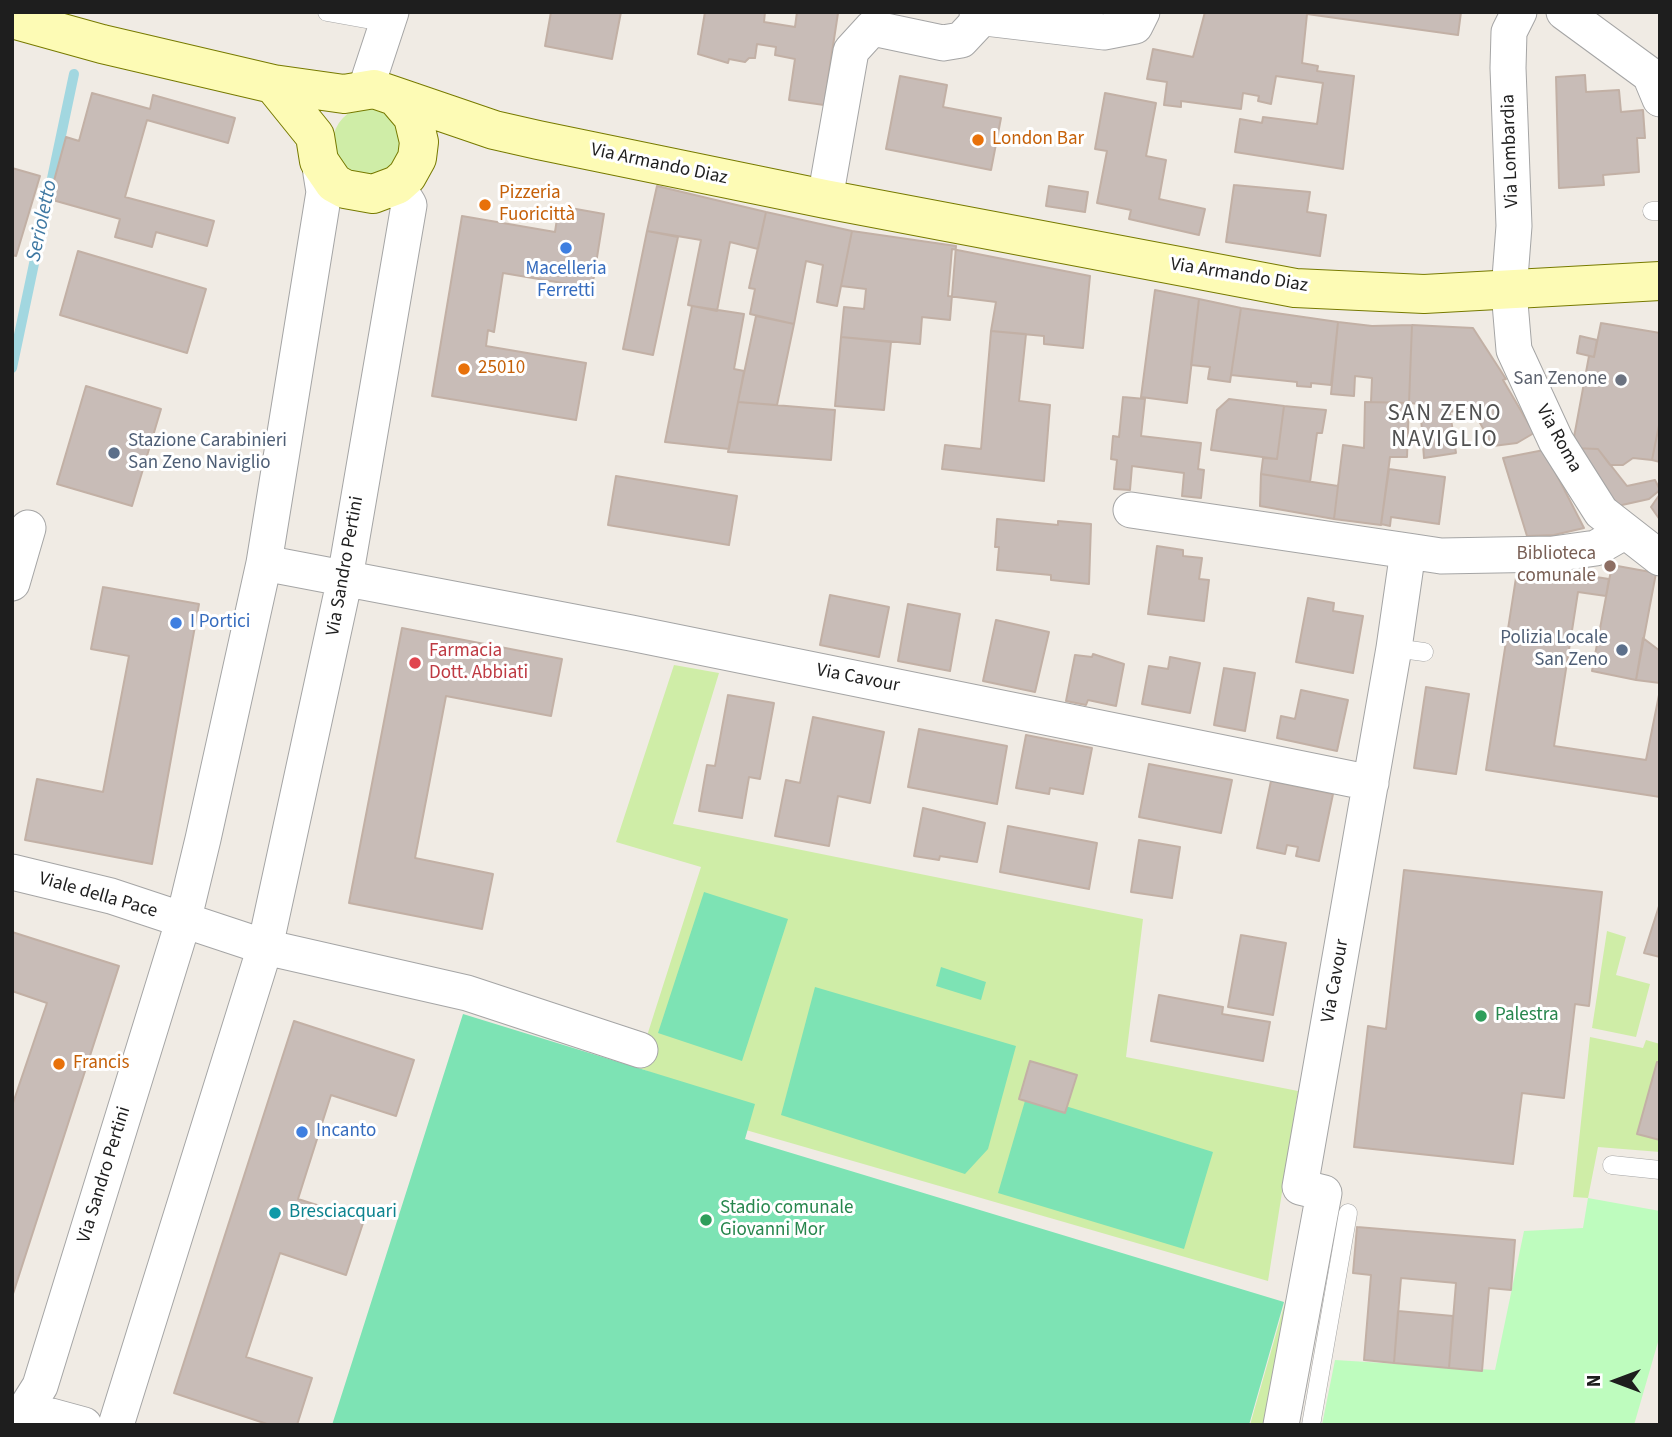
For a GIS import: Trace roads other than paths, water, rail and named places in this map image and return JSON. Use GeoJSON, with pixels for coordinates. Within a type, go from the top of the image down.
{"type":"FeatureCollection","features":[{"type":"Feature","properties":{"kind":"main road","name":"Via Armando Diaz"},"geometry":{"type":"LineString","coordinates":[[12,19],[102,44],[273,84],[368,94],[494,130],[825,199],[1295,288],[1424,294],[1660,281]]}},
{"type":"Feature","properties":{"kind":"main road","name":"Via Armando Diaz"},"geometry":{"type":"LineString","coordinates":[[273,84],[317,149],[334,183],[345,189],[373,194],[407,171],[441,137],[494,130]]}},
{"type":"Feature","properties":{"kind":"main road"},"geometry":{"type":"LineString","coordinates":[[317,149],[327,107],[368,94],[413,117],[419,142],[407,171]]}},
{"type":"Feature","properties":{"kind":"street"},"geometry":{"type":"LineString","coordinates":[[825,199],[851,51],[872,28],[943,43],[961,40],[976,24],[978,15],[1104,32],[1135,26],[1142,12]]}},
{"type":"Feature","properties":{"kind":"street","name":"Via Lombardia"},"geometry":{"type":"LineString","coordinates":[[1509,291],[1514,226],[1509,32],[1519,12]]}},
{"type":"Feature","properties":{"kind":"street"},"geometry":{"type":"LineString","coordinates":[[1564,12],[1650,75],[1660,99]]}},
{"type":"Feature","properties":{"kind":"street"},"geometry":{"type":"LineString","coordinates":[[368,94],[390,18]]}},
{"type":"Feature","properties":{"kind":"street","name":"Via Sandro Pertini"},"geometry":{"type":"LineString","coordinates":[[15,1424],[40,1386],[183,922],[264,563],[324,192],[317,149]]}},
{"type":"Feature","properties":{"kind":"street","name":"Via Sandro Pertini"},"geometry":{"type":"LineString","coordinates":[[126,1417],[265,947],[345,578],[409,205],[407,171]]}},
{"type":"Feature","properties":{"kind":"street","name":"Via Roma"},"geometry":{"type":"LineString","coordinates":[[1509,291],[1514,350],[1556,441],[1601,512],[1660,558]]}},
{"type":"Feature","properties":{"kind":"street"},"geometry":{"type":"LineString","coordinates":[[1131,510],[1441,556],[1553,554],[1596,548],[1624,532]]}},
{"type":"Feature","properties":{"kind":"street"},"geometry":{"type":"LineString","coordinates":[[12,583],[28,528]]}},
{"type":"Feature","properties":{"kind":"street","name":"Via Cavour"},"geometry":{"type":"LineString","coordinates":[[1281,1425],[1324,1194],[1300,1186],[1371,783],[1409,650],[1408,551]]}},
{"type":"Feature","properties":{"kind":"street","name":"Via Cavour"},"geometry":{"type":"LineString","coordinates":[[264,563],[799,667],[1371,783]]}},
{"type":"Feature","properties":{"kind":"street","name":"Viale della Pace"},"geometry":{"type":"LineString","coordinates":[[12,872],[111,896],[183,922]]}},
{"type":"Feature","properties":{"kind":"street"},"geometry":{"type":"LineString","coordinates":[[183,922],[265,947],[467,993],[640,1050]]}},
{"type":"Feature","properties":{"kind":"street"},"geometry":{"type":"LineString","coordinates":[[15,1424],[51,1416],[84,1425]]}},
{"type":"Feature","properties":{"kind":"lane"},"geometry":{"type":"LineString","coordinates":[[327,12],[390,18]]}},
{"type":"Feature","properties":{"kind":"lane"},"geometry":{"type":"LineString","coordinates":[[1612,1165],[1660,1170]]}},
{"type":"Feature","properties":{"kind":"lane"},"geometry":{"type":"LineString","coordinates":[[1311,1425],[1348,1213]]}},
{"type":"Feature","properties":{"kind":"waterway","name":"Serioletto"},"geometry":{"type":"LineString","coordinates":[[12,368],[74,74]]}},
{"type":"Feature","properties":{"kind":"place","name":"London Bar"},"geometry":{"type":"Point","coordinates":[978,140]}},
{"type":"Feature","properties":{"kind":"place","name":"Pizzeria Fuoricittà"},"geometry":{"type":"Point","coordinates":[485,205]}},
{"type":"Feature","properties":{"kind":"place","name":"Macelleria Ferretti"},"geometry":{"type":"Point","coordinates":[566,248]}},
{"type":"Feature","properties":{"kind":"place","name":"25010"},"geometry":{"type":"Point","coordinates":[464,369]}},
{"type":"Feature","properties":{"kind":"place","name":"San Zenone"},"geometry":{"type":"Point","coordinates":[1621,380]}},
{"type":"Feature","properties":{"kind":"place","name":"Stazione Carabinieri San Zeno Naviglio"},"geometry":{"type":"Point","coordinates":[114,453]}},
{"type":"Feature","properties":{"kind":"place","name":"Biblioteca comunale"},"geometry":{"type":"Point","coordinates":[1610,566]}},
{"type":"Feature","properties":{"kind":"place","name":"I Portici"},"geometry":{"type":"Point","coordinates":[176,623]}},
{"type":"Feature","properties":{"kind":"place","name":"Polizia Locale San Zeno"},"geometry":{"type":"Point","coordinates":[1622,650]}},
{"type":"Feature","properties":{"kind":"place","name":"Farmacia Dott. Abbiati"},"geometry":{"type":"Point","coordinates":[415,663]}},
{"type":"Feature","properties":{"kind":"place","name":"Palestra"},"geometry":{"type":"Point","coordinates":[1481,1016]}},
{"type":"Feature","properties":{"kind":"place","name":"Francis"},"geometry":{"type":"Point","coordinates":[59,1064]}},
{"type":"Feature","properties":{"kind":"place","name":"Incanto"},"geometry":{"type":"Point","coordinates":[302,1132]}},
{"type":"Feature","properties":{"kind":"place","name":"Bresciacquari"},"geometry":{"type":"Point","coordinates":[275,1213]}},
{"type":"Feature","properties":{"kind":"place","name":"Stadio comunale Giovanni Mor"},"geometry":{"type":"Point","coordinates":[706,1220]}},
{"type":"Feature","properties":{"kind":"district","name":"SAN ZENO NAVIGLIO"},"geometry":{"type":"Point","coordinates":[1445,428]}}]}
